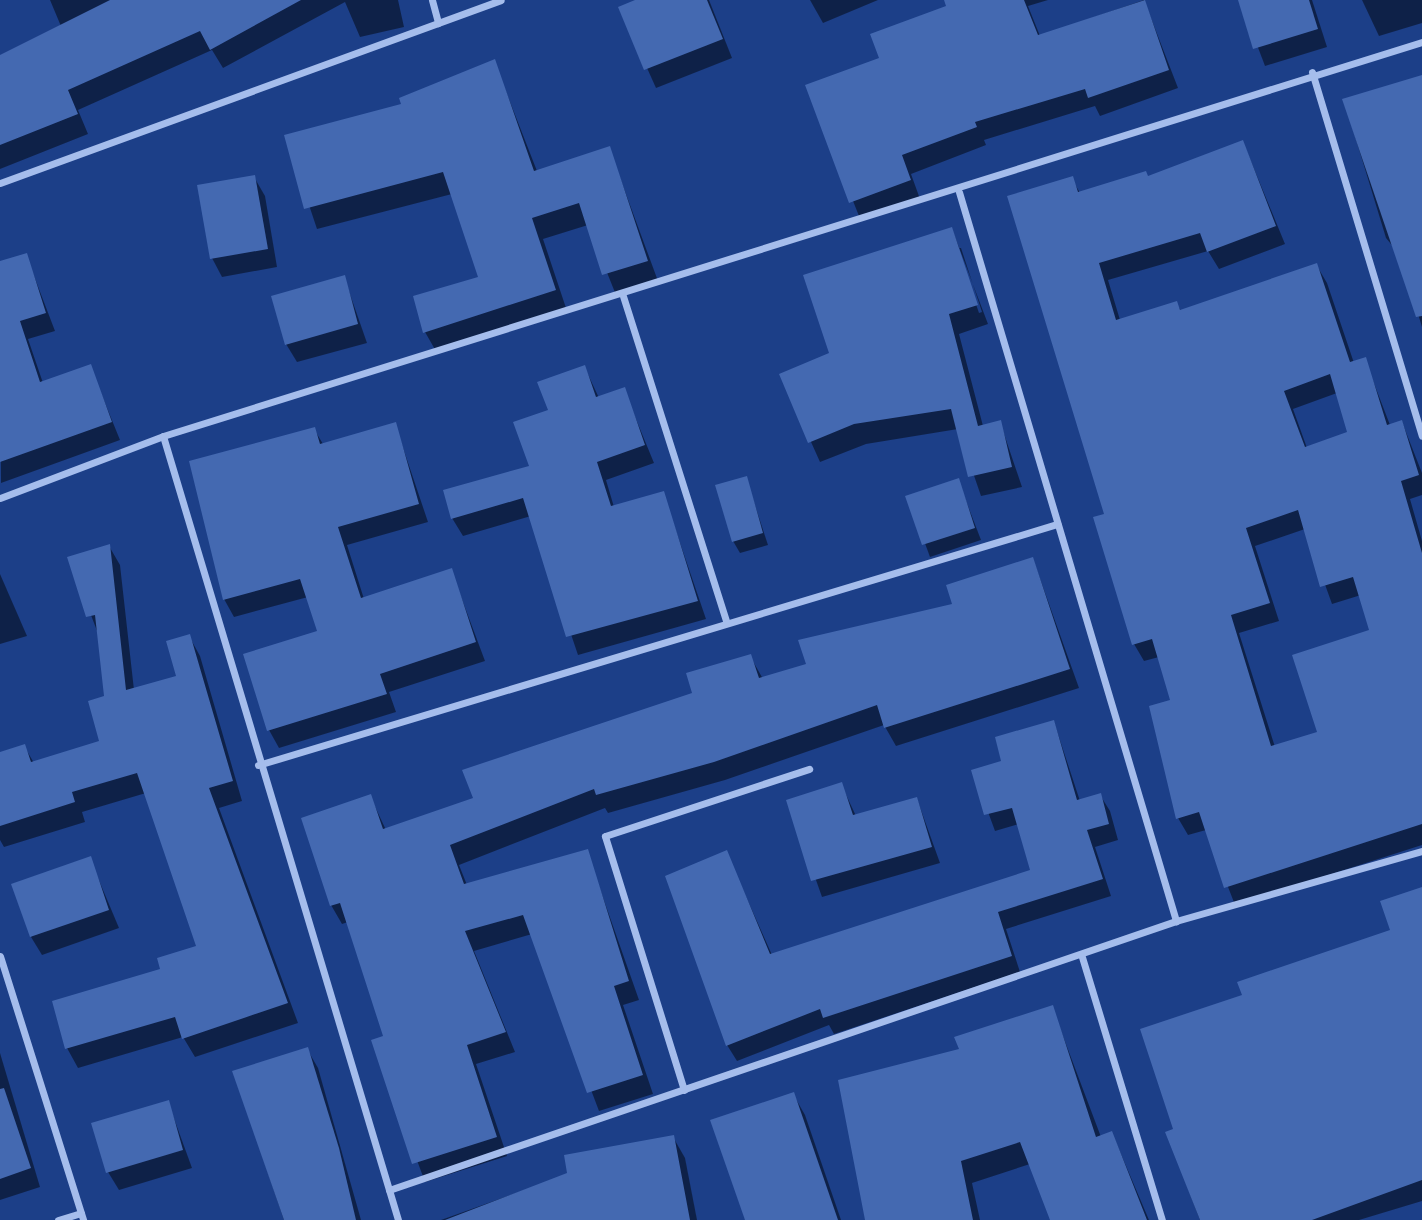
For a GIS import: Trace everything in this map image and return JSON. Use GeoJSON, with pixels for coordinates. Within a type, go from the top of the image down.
{"type":"FeatureCollection","features":[{"type":"Feature","properties":{"kind":"street"},"geometry":{"type":"LineString","coordinates":[[432,0],[438,23]]}},
{"type":"Feature","properties":{"kind":"street"},"geometry":{"type":"LineString","coordinates":[[0,183],[501,0]]}},
{"type":"Feature","properties":{"kind":"street"},"geometry":{"type":"LineString","coordinates":[[0,498],[163,436],[959,192],[1312,72],[1422,42]]}},
{"type":"Feature","properties":{"kind":"street"},"geometry":{"type":"LineString","coordinates":[[1312,72],[1422,436]]}},
{"type":"Feature","properties":{"kind":"street"},"geometry":{"type":"LineString","coordinates":[[959,192],[1176,921]]}},
{"type":"Feature","properties":{"kind":"street"},"geometry":{"type":"LineString","coordinates":[[624,296],[726,621]]}},
{"type":"Feature","properties":{"kind":"street"},"geometry":{"type":"LineString","coordinates":[[163,436],[258,765],[398,1220]]}},
{"type":"Feature","properties":{"kind":"street"},"geometry":{"type":"LineString","coordinates":[[258,765],[726,621],[1057,524]]}},
{"type":"Feature","properties":{"kind":"street"},"geometry":{"type":"LineString","coordinates":[[684,1090],[605,836],[808,769]]}},
{"type":"Feature","properties":{"kind":"street"},"geometry":{"type":"LineString","coordinates":[[389,1190],[1082,957],[1176,921],[1422,851]]}},
{"type":"Feature","properties":{"kind":"street"},"geometry":{"type":"LineString","coordinates":[[0,956],[82,1217],[58,1220]]}},
{"type":"Feature","properties":{"kind":"street"},"geometry":{"type":"LineString","coordinates":[[1082,957],[1162,1220]]}},
{"type":"Feature","properties":{"kind":"building"},"geometry":{"type":"Polygon","coordinates":[[[110,0],[301,0],[210,50],[200,31],[68,90],[78,114],[0,145],[0,55],[110,0]]]}},
{"type":"Feature","properties":{"kind":"building"},"geometry":{"type":"Polygon","coordinates":[[[635,0],[707,0],[723,39],[644,70],[618,7],[635,0]]]}},
{"type":"Feature","properties":{"kind":"building"},"geometry":{"type":"Polygon","coordinates":[[[944,0],[1024,0],[1038,35],[1145,0],[1169,70],[1088,98],[1085,89],[975,122],[977,127],[902,155],[911,180],[849,203],[805,85],[879,58],[870,34],[946,6],[944,0]]]}},
{"type":"Feature","properties":{"kind":"building"},"geometry":{"type":"Polygon","coordinates":[[[1238,0],[1309,0],[1318,29],[1253,49],[1238,0]]]}},
{"type":"Feature","properties":{"kind":"building"},"geometry":{"type":"Polygon","coordinates":[[[495,59],[534,171],[610,146],[648,261],[602,275],[579,203],[532,218],[556,290],[423,333],[413,296],[478,277],[443,172],[304,209],[284,135],[401,104],[399,98],[495,59]]]}},
{"type":"Feature","properties":{"kind":"building"},"geometry":{"type":"Polygon","coordinates":[[[1422,75],[1422,316],[1416,317],[1342,99],[1422,75]]]}},
{"type":"Feature","properties":{"kind":"building"},"geometry":{"type":"Polygon","coordinates":[[[1243,140],[1276,226],[1207,252],[1200,233],[1099,263],[1116,320],[1177,301],[1180,310],[1317,263],[1350,362],[1366,357],[1387,425],[1402,420],[1419,475],[1401,481],[1422,553],[1422,824],[1224,888],[1199,812],[1176,819],[1149,706],[1170,700],[1152,639],[1132,645],[1093,517],[1104,514],[1007,196],[1073,176],[1078,192],[1146,171],[1148,176],[1243,140]],[[1330,374],[1284,391],[1305,447],[1347,432],[1330,374]],[[1298,510],[1246,528],[1270,603],[1231,615],[1271,746],[1317,732],[1292,655],[1369,630],[1353,577],[1320,587],[1298,510]]]}},
{"type":"Feature","properties":{"kind":"building"},"geometry":{"type":"Polygon","coordinates":[[[255,175],[268,249],[210,259],[197,185],[255,175]]]}},
{"type":"Feature","properties":{"kind":"building"},"geometry":{"type":"Polygon","coordinates":[[[952,227],[978,305],[949,314],[978,426],[1001,420],[1012,467],[968,477],[951,409],[854,424],[808,443],[779,374],[829,353],[803,275],[952,227]]]}},
{"type":"Feature","properties":{"kind":"building"},"geometry":{"type":"Polygon","coordinates":[[[27,253],[46,313],[20,321],[40,382],[91,364],[112,422],[0,462],[0,261],[27,253]]]}},
{"type":"Feature","properties":{"kind":"building"},"geometry":{"type":"Polygon","coordinates":[[[345,275],[358,324],[285,345],[271,296],[345,275]]]}},
{"type":"Feature","properties":{"kind":"building"},"geometry":{"type":"Polygon","coordinates":[[[585,365],[596,397],[625,387],[645,445],[597,462],[611,506],[664,491],[698,601],[566,637],[523,498],[451,519],[443,490],[529,466],[513,422],[548,410],[537,382],[585,365]]]}},
{"type":"Feature","properties":{"kind":"building"},"geometry":{"type":"Polygon","coordinates":[[[396,422],[419,504],[338,527],[361,598],[452,568],[476,642],[380,674],[387,694],[267,731],[243,654],[317,631],[300,579],[223,600],[189,461],[315,427],[320,444],[396,422]]]}},
{"type":"Feature","properties":{"kind":"building"},"geometry":{"type":"Polygon","coordinates":[[[747,476],[763,533],[732,542],[715,485],[747,476]]]}},
{"type":"Feature","properties":{"kind":"building"},"geometry":{"type":"Polygon","coordinates":[[[959,478],[975,528],[922,545],[905,496],[959,478]]]}},
{"type":"Feature","properties":{"kind":"building"},"geometry":{"type":"Polygon","coordinates":[[[110,544],[126,690],[176,676],[166,641],[190,634],[233,781],[209,788],[288,1003],[182,1039],[175,1017],[65,1049],[52,1001],[160,969],[157,958],[196,946],[137,773],[72,792],[75,802],[0,826],[0,752],[25,744],[31,762],[99,741],[88,701],[104,696],[95,615],[86,617],[67,557],[110,544]]]}},
{"type":"Feature","properties":{"kind":"building"},"geometry":{"type":"Polygon","coordinates":[[[1033,557],[1070,669],[884,728],[877,705],[714,762],[596,795],[594,789],[450,845],[464,884],[588,849],[629,981],[614,986],[643,1075],[587,1093],[523,915],[465,931],[506,1032],[467,1045],[497,1137],[412,1164],[371,1040],[383,1036],[340,903],[330,906],[301,818],[371,794],[383,829],[473,798],[462,770],[692,693],[686,673],[751,654],[759,678],[806,664],[798,640],[952,604],[946,585],[1033,557]]]}},
{"type":"Feature","properties":{"kind":"building"},"geometry":{"type":"Polygon","coordinates":[[[1054,720],[1077,800],[1101,793],[1109,824],[1087,830],[1103,879],[998,912],[1012,956],[823,1018],[820,1009],[726,1046],[665,876],[727,850],[770,954],[1030,870],[1012,808],[984,815],[971,770],[1001,761],[995,737],[1054,720]]]}},
{"type":"Feature","properties":{"kind":"building"},"geometry":{"type":"Polygon","coordinates":[[[842,782],[853,815],[917,797],[932,847],[811,881],[786,800],[842,782]]]}},
{"type":"Feature","properties":{"kind":"building"},"geometry":{"type":"Polygon","coordinates":[[[91,856],[109,910],[30,937],[11,884],[91,856]]]}},
{"type":"Feature","properties":{"kind":"building"},"geometry":{"type":"Polygon","coordinates":[[[1422,887],[1422,1180],[1312,1220],[1200,1220],[1165,1132],[1173,1129],[1140,1029],[1242,995],[1237,982],[1390,930],[1380,901],[1422,887]]]}},
{"type":"Feature","properties":{"kind":"building"},"geometry":{"type":"Polygon","coordinates":[[[1053,1005],[1096,1137],[1112,1131],[1147,1220],[1050,1220],[1020,1142],[961,1161],[973,1220],[865,1220],[838,1080],[959,1049],[954,1037],[1053,1005]]]}},
{"type":"Feature","properties":{"kind":"building"},"geometry":{"type":"Polygon","coordinates":[[[308,1047],[339,1148],[356,1220],[284,1220],[232,1071],[308,1047]]]}},
{"type":"Feature","properties":{"kind":"building"},"geometry":{"type":"Polygon","coordinates":[[[4,1088],[31,1168],[0,1179],[0,1089],[4,1088]]]}},
{"type":"Feature","properties":{"kind":"building"},"geometry":{"type":"Polygon","coordinates":[[[794,1092],[838,1220],[745,1220],[710,1120],[794,1092]]]}},
{"type":"Feature","properties":{"kind":"building"},"geometry":{"type":"Polygon","coordinates":[[[169,1100],[183,1150],[106,1173],[91,1123],[169,1100]]]}},
{"type":"Feature","properties":{"kind":"building"},"geometry":{"type":"Polygon","coordinates":[[[674,1135],[690,1220],[445,1220],[567,1173],[564,1155],[674,1135]]]}}]}
